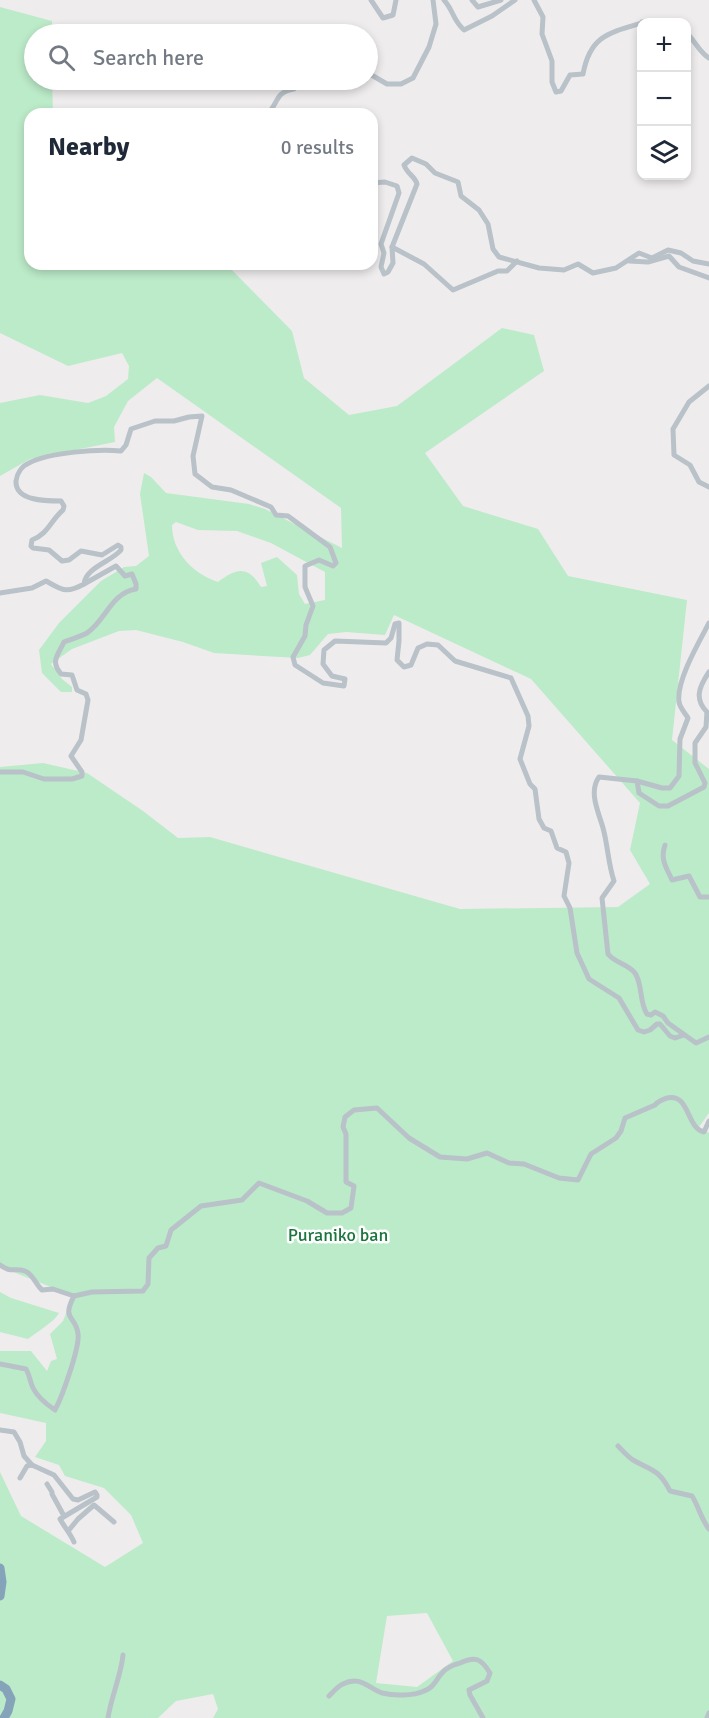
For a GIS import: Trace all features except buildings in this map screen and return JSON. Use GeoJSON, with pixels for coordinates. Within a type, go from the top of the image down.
{"type":"FeatureCollection","features":[{"type":"Feature","properties":{"kind":"highway"},"geometry":{"type":"LineString","coordinates":[[0,1568],[3,1582],[0,1596]]}},
{"type":"Feature","properties":{"kind":"highway"},"geometry":{"type":"LineString","coordinates":[[0,1684],[6,1689],[11,1699],[4,1718]]}},
{"type":"Feature","properties":{"kind":"street"},"geometry":{"type":"LineString","coordinates":[[371,0],[383,18],[393,15],[396,0]]}},
{"type":"Feature","properties":{"kind":"street"},"geometry":{"type":"LineString","coordinates":[[378,79],[387,84],[401,84],[413,78],[429,47],[436,24],[433,0]]}},
{"type":"Feature","properties":{"kind":"street"},"geometry":{"type":"LineString","coordinates":[[444,0],[455,22],[464,30],[492,16],[515,0]]}},
{"type":"Feature","properties":{"kind":"street"},"geometry":{"type":"LineString","coordinates":[[472,0],[478,7],[501,0]]}},
{"type":"Feature","properties":{"kind":"street"},"geometry":{"type":"LineString","coordinates":[[534,0],[543,17],[542,34],[552,61],[552,82],[556,92],[561,91],[570,75],[583,74],[586,57],[597,42],[609,33],[637,25]]}},
{"type":"Feature","properties":{"kind":"street"},"geometry":{"type":"LineString","coordinates":[[691,36],[700,51],[709,58]]}},
{"type":"Feature","properties":{"kind":"street"},"geometry":{"type":"LineString","coordinates":[[272,108],[284,90]]}},
{"type":"Feature","properties":{"kind":"street"},"geometry":{"type":"LineString","coordinates":[[378,183],[397,186],[399,193],[381,244],[384,253],[381,267],[384,274],[388,273],[393,263],[392,247],[417,184],[404,165],[412,158],[426,164],[435,173],[458,182],[461,196],[479,210],[488,224],[493,249],[499,257],[539,268],[564,270],[579,264],[593,273],[616,268],[639,253],[652,258],[668,250],[693,261],[709,264]]}},
{"type":"Feature","properties":{"kind":"street"},"geometry":{"type":"LineString","coordinates":[[392,247],[424,264],[453,290],[498,271],[507,271],[517,261]]}},
{"type":"Feature","properties":{"kind":"street"},"geometry":{"type":"LineString","coordinates":[[629,261],[648,262],[669,256],[679,267],[709,278]]}},
{"type":"Feature","properties":{"kind":"street"},"geometry":{"type":"LineString","coordinates":[[709,386],[689,402],[673,429],[674,455],[690,465],[699,482],[709,487]]}},
{"type":"Feature","properties":{"kind":"street"},"geometry":{"type":"LineString","coordinates":[[84,584],[84,578],[89,572],[117,555],[122,550],[121,547],[114,546],[102,555],[81,551],[66,561],[62,561],[49,550],[33,548],[30,543],[45,532],[55,516],[63,510],[63,502],[22,495],[16,485],[16,477],[21,468],[42,458],[99,449],[121,451],[126,445],[131,429],[155,421],[174,422],[202,416],[193,456],[195,474],[212,488],[231,490],[271,507],[276,515],[288,516],[330,547],[336,563],[333,567],[319,560],[305,566],[305,587],[313,606],[306,625],[305,636],[293,657],[294,665],[323,683],[344,686],[345,679],[333,676],[323,664],[324,650],[335,641],[386,643],[391,638],[395,624],[399,623],[397,660],[404,667],[411,665],[418,648],[427,644],[438,645],[455,661],[511,678],[528,716],[529,726],[520,759],[530,784],[536,789],[539,819],[544,828],[551,831],[557,848],[566,852],[569,863],[564,896],[570,908],[577,953],[589,979],[619,998],[638,1030],[644,1032],[660,1024],[670,1036],[675,1038],[684,1035]]}},
{"type":"Feature","properties":{"kind":"street"},"geometry":{"type":"LineString","coordinates":[[0,593],[32,588],[46,581],[60,590],[76,588],[116,566],[125,576],[132,574],[136,584],[136,589],[125,591],[112,603],[103,618],[86,633],[64,642],[55,661],[55,667],[61,674],[72,675],[77,690],[86,694],[88,700],[81,740],[71,756],[82,772],[82,776],[72,779],[44,779],[23,772],[0,772]]}},
{"type":"Feature","properties":{"kind":"street"},"geometry":{"type":"LineString","coordinates":[[709,623],[688,663],[679,695],[679,705],[688,718],[680,739],[679,776],[670,788],[637,781],[599,777],[595,783],[596,809],[603,829],[609,867],[614,881],[602,898],[608,954],[637,976],[643,1006],[647,1014],[660,1014],[668,1023],[696,1043],[709,1037]]}},
{"type":"Feature","properties":{"kind":"street"},"geometry":{"type":"LineString","coordinates":[[637,781],[639,792],[658,806],[668,806],[704,787],[705,783],[695,763],[695,743],[706,727],[707,712],[699,704],[698,698],[709,672]]}},
{"type":"Feature","properties":{"kind":"street"},"geometry":{"type":"LineString","coordinates":[[665,845],[662,853],[663,862],[672,880],[689,876],[700,897],[709,897]]}},
{"type":"Feature","properties":{"kind":"street"},"geometry":{"type":"LineString","coordinates":[[0,1265],[9,1271],[27,1272],[42,1290],[63,1291],[74,1296],[92,1292],[143,1291],[148,1284],[149,1258],[158,1248],[166,1246],[171,1230],[201,1206],[242,1200],[259,1183],[307,1201],[327,1213],[342,1213],[351,1208],[354,1186],[346,1182],[346,1134],[343,1126],[345,1117],[354,1110],[377,1108],[409,1138],[440,1157],[467,1158],[487,1153],[509,1163],[524,1164],[559,1178],[578,1180],[591,1154],[616,1138],[626,1118],[655,1106],[658,1101],[672,1097],[678,1099],[684,1104],[693,1124],[700,1131],[704,1132],[709,1121]]}},
{"type":"Feature","properties":{"kind":"street"},"geometry":{"type":"LineString","coordinates":[[0,1364],[26,1370],[31,1377],[32,1387],[42,1401],[55,1410],[76,1349],[78,1333],[69,1316],[68,1308],[74,1296]]}},
{"type":"Feature","properties":{"kind":"street"},"geometry":{"type":"LineString","coordinates":[[0,1430],[14,1432],[24,1456],[32,1465],[54,1475],[73,1499],[78,1500],[95,1492],[97,1495],[60,1519],[64,1527],[69,1530],[74,1542]]}},
{"type":"Feature","properties":{"kind":"street"},"geometry":{"type":"LineString","coordinates":[[618,1446],[631,1459],[662,1475],[670,1491],[692,1496],[709,1528]]}},
{"type":"Feature","properties":{"kind":"street"},"geometry":{"type":"LineString","coordinates":[[20,1478],[27,1466],[32,1465]]}},
{"type":"Feature","properties":{"kind":"street"},"geometry":{"type":"LineString","coordinates":[[47,1484],[64,1516]]}},
{"type":"Feature","properties":{"kind":"street"},"geometry":{"type":"LineString","coordinates":[[69,1530],[94,1505],[114,1522]]}},
{"type":"Feature","properties":{"kind":"street"},"geometry":{"type":"LineString","coordinates":[[108,1718],[116,1681],[122,1667],[123,1655]]}},
{"type":"Feature","properties":{"kind":"street"},"geometry":{"type":"LineString","coordinates":[[329,1696],[344,1683],[357,1681],[389,1694],[407,1695],[426,1691],[437,1683],[442,1673],[448,1668],[472,1658],[479,1660],[490,1673],[487,1680],[469,1690],[483,1718]]}},
{"type":"Feature","properties":{"kind":"street"},"geometry":{"type":"LineString","coordinates":[[707,1718],[709,1713]]}},
{"type":"Feature","properties":{"kind":"green space","name":"Puraniko ban"},"geometry":{"type":"Polygon","coordinates":[[[0,7],[52,21],[52,24],[24,24],[24,90],[52,90],[53,108],[24,108],[24,270],[232,270],[292,331],[304,378],[349,415],[397,406],[502,328],[534,335],[544,371],[425,453],[463,506],[538,529],[568,576],[687,600],[672,740],[709,769],[709,1113],[699,1127],[709,1133],[709,1718],[213,1718],[218,1709],[213,1694],[176,1701],[158,1718],[0,1718],[0,1472],[21,1516],[105,1567],[143,1543],[131,1515],[104,1488],[65,1476],[59,1465],[35,1457],[46,1441],[46,1423],[0,1413],[0,1351],[31,1351],[47,1371],[51,1361],[57,1359],[50,1334],[63,1321],[73,1296],[6,1269],[0,1264],[0,767],[43,763],[87,773],[178,838],[210,837],[460,909],[618,907],[650,884],[630,850],[640,803],[531,679],[394,615],[385,635],[346,632],[328,634],[310,655],[298,658],[214,653],[136,630],[119,631],[72,649],[51,664],[62,679],[72,687],[72,692],[61,692],[42,673],[39,650],[59,623],[101,581],[124,567],[136,566],[149,556],[140,494],[144,473],[166,493],[249,504],[265,509],[342,548],[341,508],[157,378],[128,401],[114,427],[115,442],[30,459],[0,476],[0,403],[40,395],[88,403],[106,396],[128,379],[129,366],[122,353],[68,366],[0,333],[0,7]],[[176,522],[172,525],[180,553],[200,574],[218,582],[230,574],[241,571],[251,575],[261,587],[267,586],[261,563],[277,557],[297,575],[299,594],[305,604],[325,600],[325,572],[271,543],[237,531],[198,530],[176,522]],[[427,1613],[387,1616],[376,1683],[417,1687],[453,1661],[427,1613]]]}},
{"type":"Feature","properties":{"kind":"green space"},"geometry":{"type":"Polygon","coordinates":[[[0,1292],[11,1298],[59,1313],[28,1339],[0,1332],[0,1292]]]}}]}
